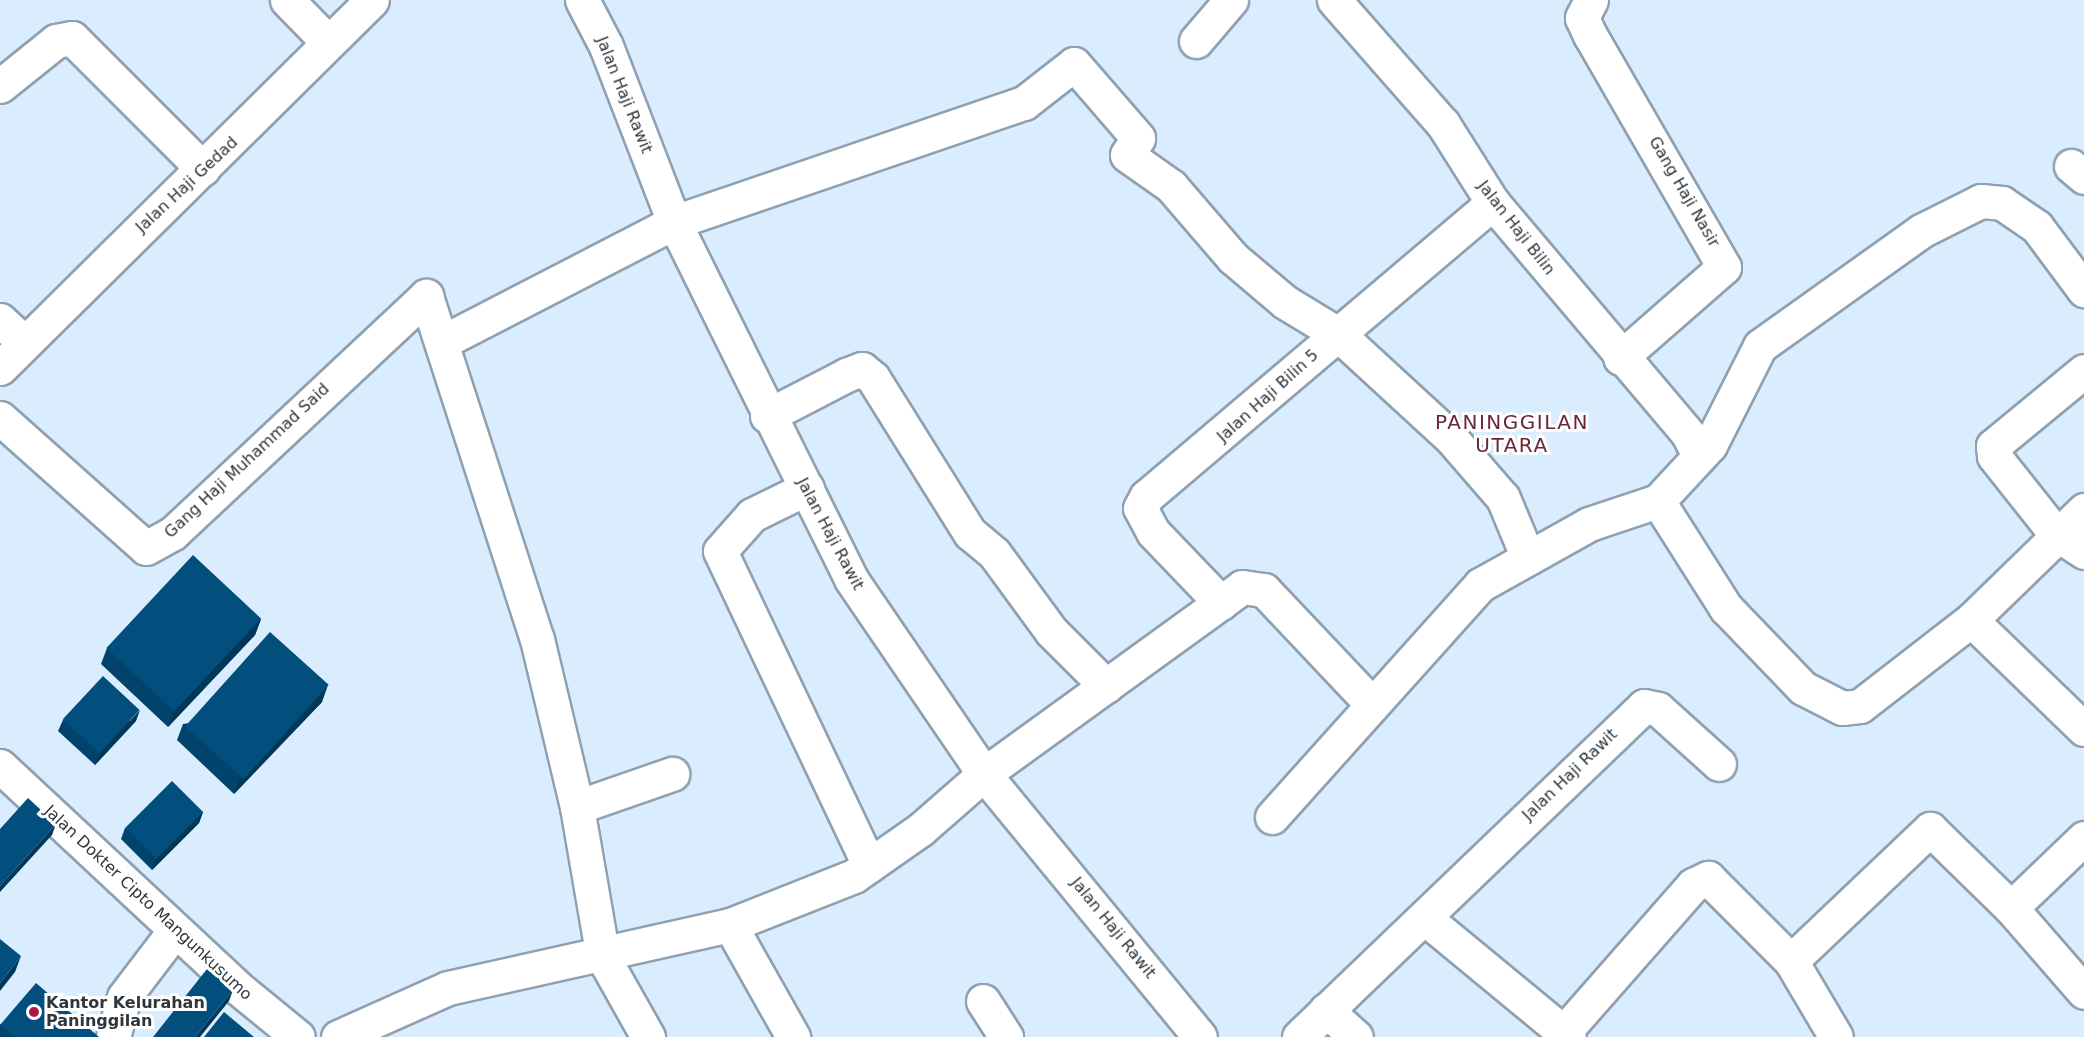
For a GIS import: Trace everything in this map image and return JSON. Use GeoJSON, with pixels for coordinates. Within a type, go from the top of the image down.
{"type":"FeatureCollection","features":[{"type":"Feature","properties":{"kind":"street"},"geometry":{"type":"LineString","coordinates":[[287,0],[327,41]]}},
{"type":"Feature","properties":{"kind":"street","name":"Jalan Haji Gedad"},"geometry":{"type":"LineString","coordinates":[[0,368],[24,342],[257,119],[327,41],[372,0]]}},
{"type":"Feature","properties":{"kind":"street","name":"Jalan Haji Rawit"},"geometry":{"type":"LineString","coordinates":[[582,0],[606,46],[674,222],[767,416],[807,488],[851,579],[984,774],[1200,1037]]}},
{"type":"Feature","properties":{"kind":"street"},"geometry":{"type":"LineString","coordinates":[[1196,41],[1231,0]]}},
{"type":"Feature","properties":{"kind":"street","name":"Jalan Haji Bilin"},"geometry":{"type":"LineString","coordinates":[[1334,0],[1443,124],[1493,203],[1620,358],[1688,434],[1698,454]]}},
{"type":"Feature","properties":{"kind":"street","name":"Gang Haji Nasir"},"geometry":{"type":"LineString","coordinates":[[1592,0],[1583,12],[1586,27],[1724,267],[1620,358]]}},
{"type":"Feature","properties":{"kind":"street"},"geometry":{"type":"LineString","coordinates":[[0,86],[56,41],[72,38],[203,169]]}},
{"type":"Feature","properties":{"kind":"street"},"geometry":{"type":"LineString","coordinates":[[648,1037],[603,957],[577,807],[537,639],[442,342],[674,222],[1024,103],[1074,64],[1138,138],[1127,155],[1171,186],[1202,228],[1242,266],[1285,302],[1338,334],[1451,438],[1503,498],[1528,558]]}},
{"type":"Feature","properties":{"kind":"street"},"geometry":{"type":"LineString","coordinates":[[1272,817],[1371,703],[1480,585],[1589,524],[1658,501],[1685,476],[1698,454],[1717,434],[1760,346],[1787,322],[1948,213],[1981,201],[2002,203],[2037,226],[2084,290]]}},
{"type":"Feature","properties":{"kind":"street","name":"Jalan Haji Bilin 5"},"geometry":{"type":"LineString","coordinates":[[1221,603],[1153,532],[1140,508],[1146,497],[1493,203]]}},
{"type":"Feature","properties":{"kind":"street","name":"Gang Haji Muhammad Said"},"geometry":{"type":"LineString","coordinates":[[0,418],[146,548],[173,533],[426,296],[442,342]]}},
{"type":"Feature","properties":{"kind":"street"},"geometry":{"type":"LineString","coordinates":[[0,320],[24,342]]}},
{"type":"Feature","properties":{"kind":"street"},"geometry":{"type":"LineString","coordinates":[[767,416],[862,369],[873,378],[970,533],[994,553],[1051,631],[1106,686]]}},
{"type":"Feature","properties":{"kind":"street"},"geometry":{"type":"LineString","coordinates":[[2084,371],[1993,446],[1994,456],[2055,533],[2084,552]]}},
{"type":"Feature","properties":{"kind":"street"},"geometry":{"type":"LineString","coordinates":[[807,488],[752,515],[720,551],[869,865]]}},
{"type":"Feature","properties":{"kind":"street"},"geometry":{"type":"LineString","coordinates":[[1658,501],[1726,608],[1803,688],[1823,701],[1842,708],[1860,706],[1971,620],[2055,533],[2084,510]]}},
{"type":"Feature","properties":{"kind":"street"},"geometry":{"type":"LineString","coordinates":[[338,1037],[448,988],[603,957],[730,925],[869,865],[984,774],[1242,587],[1264,590],[1371,703]]}},
{"type":"Feature","properties":{"kind":"street"},"geometry":{"type":"LineString","coordinates":[[1971,620],[2084,729]]}},
{"type":"Feature","properties":{"kind":"street","name":"Jalan Haji Rawit"},"geometry":{"type":"LineString","coordinates":[[1299,1037],[1426,919],[1644,706],[1658,709],[1719,764]]}},
{"type":"Feature","properties":{"kind":"street","name":"Jalan Dokter Cipto Mangunkusumo"},"geometry":{"type":"LineString","coordinates":[[0,765],[175,930],[298,1037]]}},
{"type":"Feature","properties":{"kind":"street"},"geometry":{"type":"LineString","coordinates":[[577,807],[672,774]]}},
{"type":"Feature","properties":{"kind":"street"},"geometry":{"type":"LineString","coordinates":[[1791,961],[1930,829],[2011,908],[2084,993]]}},
{"type":"Feature","properties":{"kind":"street"},"geometry":{"type":"LineString","coordinates":[[2011,908],[2084,838]]}},
{"type":"Feature","properties":{"kind":"street"},"geometry":{"type":"LineString","coordinates":[[1426,919],[1567,1035],[1700,879],[1716,881],[1791,961],[1836,1037]]}},
{"type":"Feature","properties":{"kind":"street"},"geometry":{"type":"LineString","coordinates":[[730,925],[794,1037]]}},
{"type":"Feature","properties":{"kind":"street"},"geometry":{"type":"LineString","coordinates":[[113,1037],[124,997],[175,930]]}},
{"type":"Feature","properties":{"kind":"street"},"geometry":{"type":"LineString","coordinates":[[983,1001],[1005,1037]]}},
{"type":"Feature","properties":{"kind":"street"},"geometry":{"type":"LineString","coordinates":[[1326,1010],[1356,1037]]}},
{"type":"Feature","properties":{"kind":"building"},"geometry":{"type":"Polygon","coordinates":[[[193,555],[261,618],[174,711],[106,648],[193,555]]]}},
{"type":"Feature","properties":{"kind":"building"},"geometry":{"type":"Polygon","coordinates":[[[270,632],[329,685],[244,779],[185,726],[270,632]]]}},
{"type":"Feature","properties":{"kind":"building"},"geometry":{"type":"Polygon","coordinates":[[[103,676],[140,710],[99,753],[63,719],[103,676]]]}},
{"type":"Feature","properties":{"kind":"building"},"geometry":{"type":"Polygon","coordinates":[[[172,781],[203,812],[156,859],[125,828],[172,781]]]}},
{"type":"Feature","properties":{"kind":"building"},"geometry":{"type":"Polygon","coordinates":[[[28,798],[56,824],[0,886],[0,829],[28,798]]]}},
{"type":"Feature","properties":{"kind":"building"},"geometry":{"type":"Polygon","coordinates":[[[0,939],[21,956],[0,983],[0,939]]]}},
{"type":"Feature","properties":{"kind":"building"},"geometry":{"type":"Polygon","coordinates":[[[207,969],[233,990],[195,1037],[153,1037],[207,969]]]}},
{"type":"Feature","properties":{"kind":"building","name":"Kantor Kelurahan Paninggilan"},"geometry":{"type":"Polygon","coordinates":[[[36,983],[99,1037],[14,1037],[0,1025],[36,983]]]}},
{"type":"Feature","properties":{"kind":"building"},"geometry":{"type":"Polygon","coordinates":[[[224,1012],[254,1037],[204,1037],[224,1012]]]}},
{"type":"Feature","properties":{"kind":"place","name":"Kantor Kelurahan Paninggilan"},"geometry":{"type":"Point","coordinates":[34,1012]}},
{"type":"Feature","properties":{"kind":"district","name":"PANINGGILAN UTARA"},"geometry":{"type":"Point","coordinates":[1512,434]}}]}
